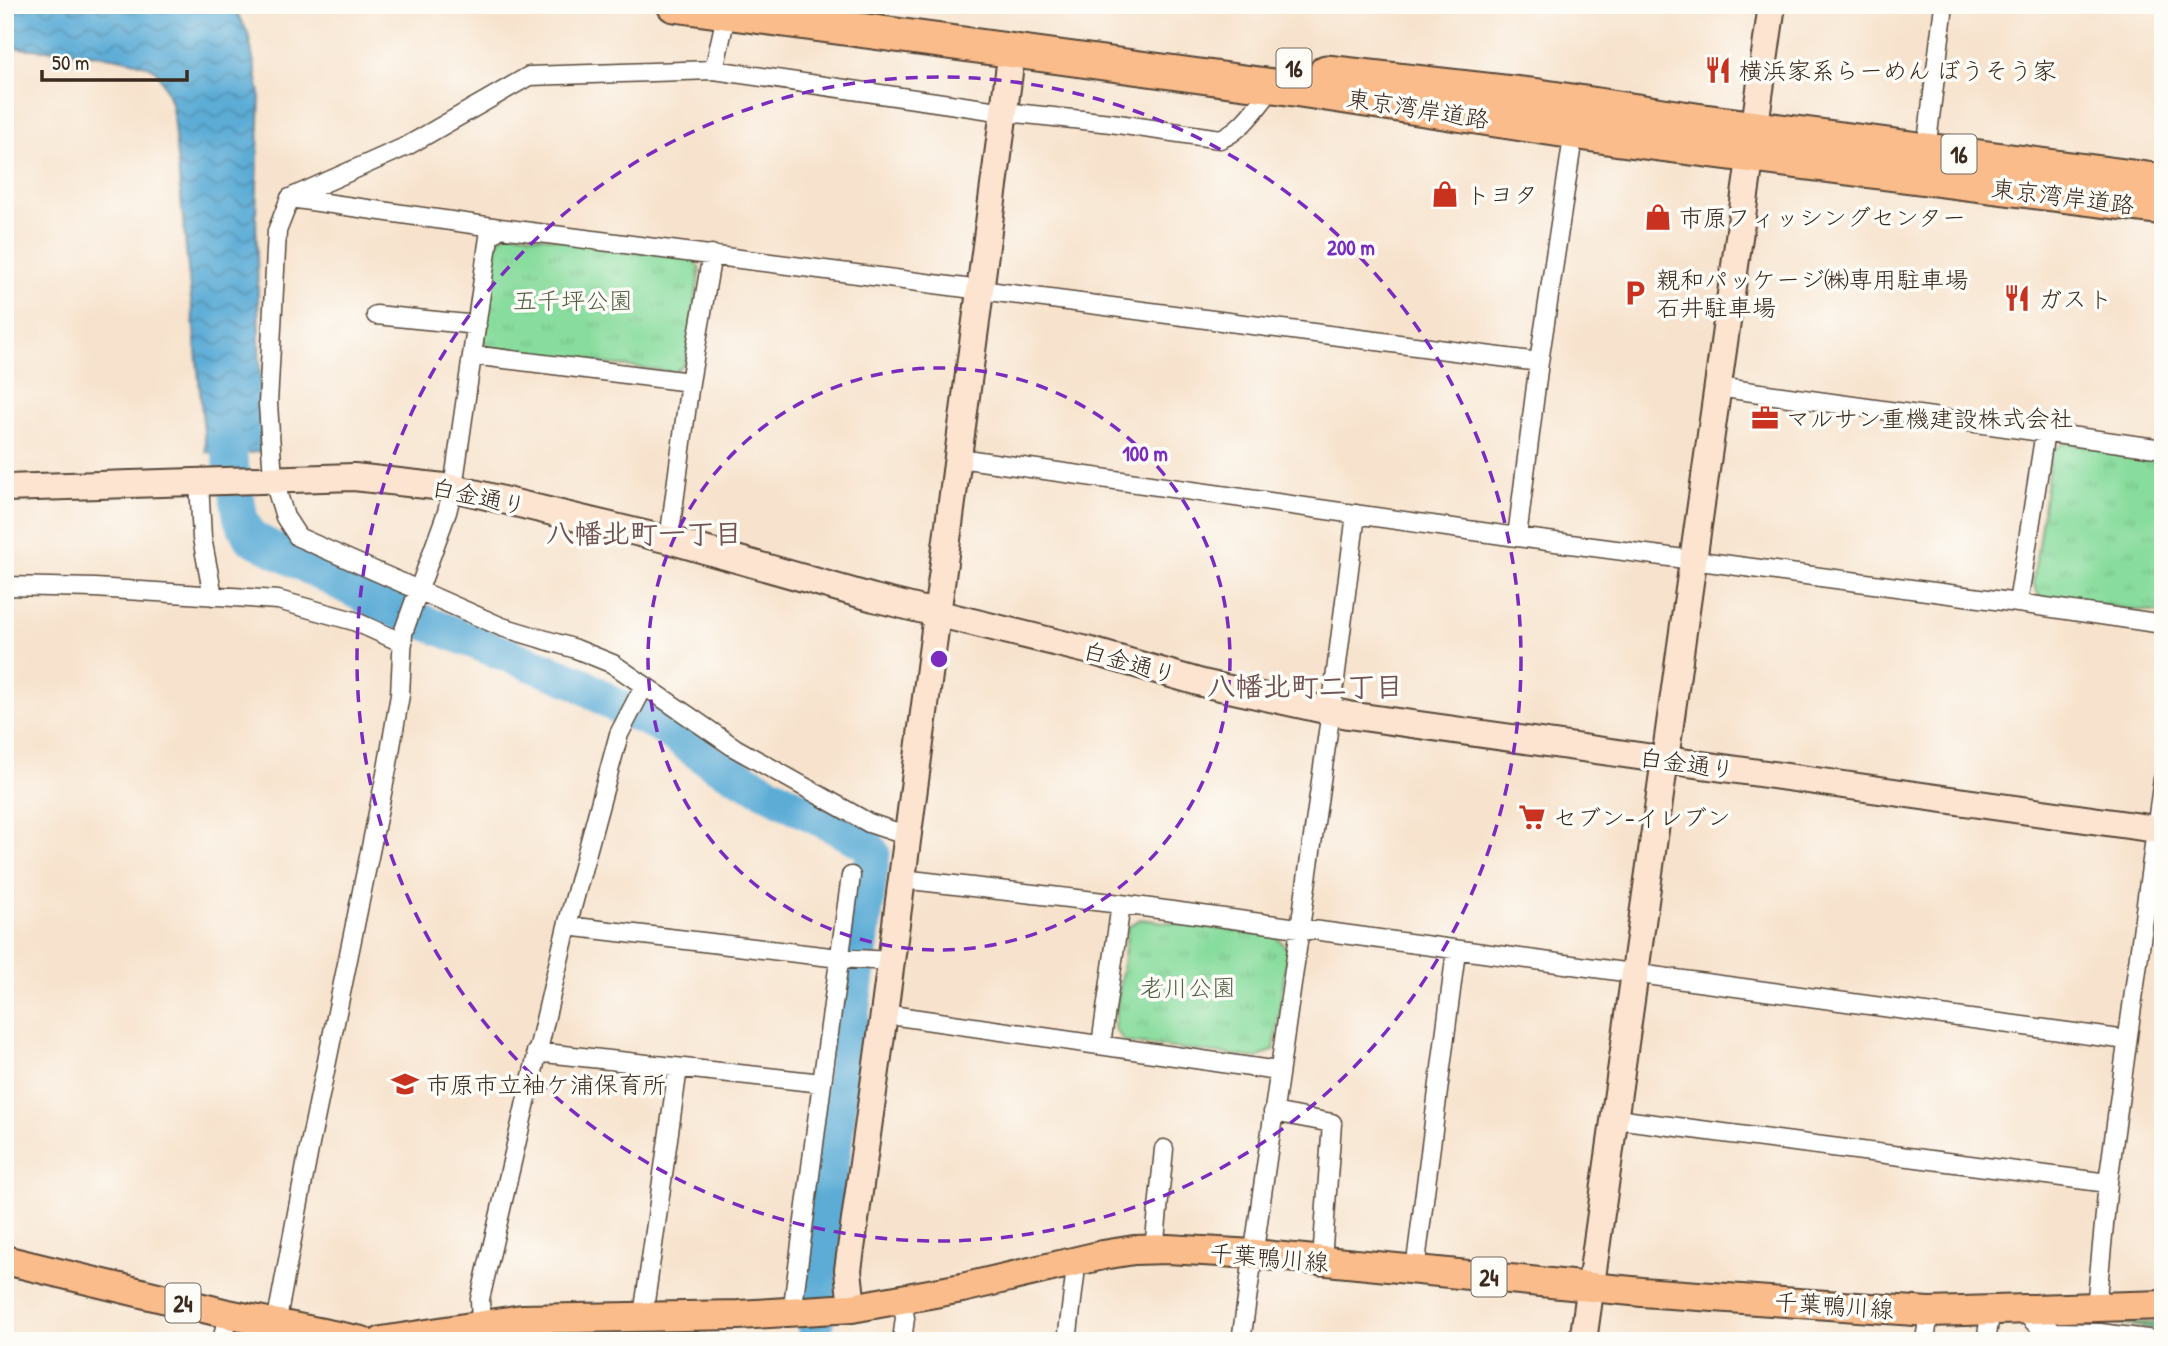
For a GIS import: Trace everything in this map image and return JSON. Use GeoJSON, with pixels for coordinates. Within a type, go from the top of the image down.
{"type":"FeatureCollection","features":[{"type":"Feature","properties":{"kind":"highway","name":"東京湾岸道路"},"geometry":{"type":"LineString","coordinates":[[674,5],[1274,86],[1620,139],[1752,141],[1926,150],[2163,181]]}},
{"type":"Feature","properties":{"kind":"highway","name":"東京湾岸道路"},"geometry":{"type":"LineString","coordinates":[[835,5],[1273,66],[1539,96],[1752,141],[1892,175],[2163,208]]}},
{"type":"Feature","properties":{"kind":"main road","name":"千葉鴨川線"},"geometry":{"type":"LineString","coordinates":[[382,1341],[445,1336],[481,1325],[522,1319],[806,1312],[852,1308],[902,1300],[1118,1252],[1154,1250],[1254,1254],[1642,1292],[1929,1312],[1991,1310],[2037,1326],[2099,1327],[2163,1305]]}},
{"type":"Feature","properties":{"kind":"main road","name":"24"},"geometry":{"type":"LineString","coordinates":[[5,1260],[225,1327],[276,1324],[362,1341]]}},
{"type":"Feature","properties":{"kind":"street"},"geometry":{"type":"LineString","coordinates":[[1583,1341],[1616,1119],[1691,560],[1772,5]]}},
{"type":"Feature","properties":{"kind":"street"},"geometry":{"type":"LineString","coordinates":[[1926,150],[1944,5]]}},
{"type":"Feature","properties":{"kind":"street"},"geometry":{"type":"LineString","coordinates":[[714,70],[727,11]]}},
{"type":"Feature","properties":{"kind":"street"},"geometry":{"type":"LineString","coordinates":[[852,1308],[848,1270],[1012,50]]}},
{"type":"Feature","properties":{"kind":"street"},"geometry":{"type":"LineString","coordinates":[[908,836],[869,823],[735,748],[613,664],[576,649],[417,597],[299,537],[285,517],[274,478],[268,404],[276,231],[290,198],[407,146],[529,76],[714,70],[1005,112],[1111,123],[1220,139],[1237,129],[1274,86]]}},
{"type":"Feature","properties":{"kind":"street"},"geometry":{"type":"LineString","coordinates":[[1517,537],[1539,362],[1574,131]]}},
{"type":"Feature","properties":{"kind":"street"},"geometry":{"type":"LineString","coordinates":[[290,198],[500,228],[1539,362]]}},
{"type":"Feature","properties":{"kind":"street"},"geometry":{"type":"LineString","coordinates":[[276,1324],[312,1130],[387,769],[400,695],[403,638],[453,488],[489,237],[500,228]]}},
{"type":"Feature","properties":{"kind":"street"},"geometry":{"type":"LineString","coordinates":[[669,540],[690,382],[712,254]]}},
{"type":"Feature","properties":{"kind":"street"},"geometry":{"type":"LineString","coordinates":[[376,315],[477,325]]}},
{"type":"Feature","properties":{"kind":"street"},"geometry":{"type":"LineString","coordinates":[[472,355],[690,382]]}},
{"type":"Feature","properties":{"kind":"street"},"geometry":{"type":"LineString","coordinates":[[1717,387],[2163,449]]}},
{"type":"Feature","properties":{"kind":"street"},"geometry":{"type":"LineString","coordinates":[[2018,603],[2045,432]]}},
{"type":"Feature","properties":{"kind":"street"},"geometry":{"type":"LineString","coordinates":[[959,458],[2163,624]]}},
{"type":"Feature","properties":{"kind":"street","name":"白金通り"},"geometry":{"type":"LineString","coordinates":[[198,481],[354,477],[453,488],[669,540],[874,598],[1103,654],[1202,683],[1294,705],[2160,829]]}},
{"type":"Feature","properties":{"kind":"street"},"geometry":{"type":"LineString","coordinates":[[5,488],[198,481],[202,538],[213,596]]}},
{"type":"Feature","properties":{"kind":"street"},"geometry":{"type":"LineString","coordinates":[[1241,1341],[1331,711],[1356,514]]}},
{"type":"Feature","properties":{"kind":"street"},"geometry":{"type":"LineString","coordinates":[[5,586],[95,588],[278,600],[403,638]]}},
{"type":"Feature","properties":{"kind":"street"},"geometry":{"type":"LineString","coordinates":[[481,1325],[480,1299],[567,926],[619,734],[644,686]]}},
{"type":"Feature","properties":{"kind":"street"},"geometry":{"type":"LineString","coordinates":[[2163,779],[2160,829],[2108,1183],[2099,1327],[2163,1341]]}},
{"type":"Feature","properties":{"kind":"street"},"geometry":{"type":"LineString","coordinates":[[806,1312],[822,1083],[851,876]]}},
{"type":"Feature","properties":{"kind":"street"},"geometry":{"type":"LineString","coordinates":[[902,879],[1121,904],[2127,1040]]}},
{"type":"Feature","properties":{"kind":"street"},"geometry":{"type":"LineString","coordinates":[[1101,1045],[1121,904]]}},
{"type":"Feature","properties":{"kind":"street"},"geometry":{"type":"LineString","coordinates":[[567,926],[839,958],[891,961]]}},
{"type":"Feature","properties":{"kind":"street"},"geometry":{"type":"LineString","coordinates":[[1415,1270],[1456,951]]}},
{"type":"Feature","properties":{"kind":"street"},"geometry":{"type":"LineString","coordinates":[[884,1014],[1278,1071]]}},
{"type":"Feature","properties":{"kind":"street"},"geometry":{"type":"LineString","coordinates":[[536,1052],[822,1083]]}},
{"type":"Feature","properties":{"kind":"street"},"geometry":{"type":"LineString","coordinates":[[643,1316],[678,1068]]}},
{"type":"Feature","properties":{"kind":"street"},"geometry":{"type":"LineString","coordinates":[[1273,1112],[1332,1123],[1321,1261]]}},
{"type":"Feature","properties":{"kind":"street"},"geometry":{"type":"LineString","coordinates":[[1616,1119],[2108,1183]]}},
{"type":"Feature","properties":{"kind":"street"},"geometry":{"type":"LineString","coordinates":[[1154,1250],[1164,1149]]}},
{"type":"Feature","properties":{"kind":"street"},"geometry":{"type":"LineString","coordinates":[[1067,1341],[1075,1276],[1074,1261]]}},
{"type":"Feature","properties":{"kind":"street"},"geometry":{"type":"LineString","coordinates":[[902,1300],[905,1318],[902,1341]]}},
{"type":"Feature","properties":{"kind":"street"},"geometry":{"type":"LineString","coordinates":[[1986,1341],[1991,1310]]}},
{"type":"Feature","properties":{"kind":"street"},"geometry":{"type":"LineString","coordinates":[[1925,1341],[1929,1312]]}},
{"type":"Feature","properties":{"kind":"green space","name":"五千坪公園"},"geometry":{"type":"Polygon","coordinates":[[[507,232],[690,256],[700,269],[686,362],[675,372],[490,350],[483,339],[496,243],[507,232]]]}},
{"type":"Feature","properties":{"kind":"green space"},"geometry":{"type":"Polygon","coordinates":[[[2065,443],[2163,456],[2163,613],[2040,598],[2033,583],[2051,451],[2065,443]]]}},
{"type":"Feature","properties":{"kind":"green space","name":"老川公園"},"geometry":{"type":"Polygon","coordinates":[[[1140,919],[1276,936],[1288,950],[1274,1050],[1257,1058],[1125,1042],[1114,1028],[1128,927],[1140,919]]]}},
{"type":"Feature","properties":{"kind":"green space"},"geometry":{"type":"Polygon","coordinates":[[[2163,1322],[2163,1330],[2117,1324],[2163,1322]]]}},
{"type":"Feature","properties":{"kind":"water"},"geometry":{"type":"Polygon","coordinates":[[[5,5],[224,5],[237,13],[248,33],[260,94],[256,217],[262,451],[238,455],[206,452],[172,106],[161,79],[156,71],[128,60],[85,53],[5,47],[5,5]]]}},
{"type":"Feature","properties":{"kind":"waterway"},"geometry":{"type":"LineString","coordinates":[[227,442],[241,519],[250,537],[388,608],[577,682],[615,705],[658,724],[713,763],[866,843],[873,854],[828,1196],[814,1341]]}},
{"type":"Feature","properties":{"kind":"place","name":"横浜家系らーめん ぼうそう家"},"geometry":{"type":"Point","coordinates":[1718,70]}},
{"type":"Feature","properties":{"kind":"place","name":"トヨタ"},"geometry":{"type":"Point","coordinates":[1445,194]}},
{"type":"Feature","properties":{"kind":"place","name":"市原フィッシングセンター"},"geometry":{"type":"Point","coordinates":[1658,217]}},
{"type":"Feature","properties":{"kind":"place","name":"親和パッケージ㈱専用駐車場 石井駐車場"},"geometry":{"type":"Point","coordinates":[1635,293]}},
{"type":"Feature","properties":{"kind":"place","name":"ガスト"},"geometry":{"type":"Point","coordinates":[2017,298]}},
{"type":"Feature","properties":{"kind":"place","name":"マルサン重機建設株式会社"},"geometry":{"type":"Point","coordinates":[1765,418]}},
{"type":"Feature","properties":{"kind":"place","name":"セブン-イレブン"},"geometry":{"type":"Point","coordinates":[1532,817]}},
{"type":"Feature","properties":{"kind":"place","name":"市原市立袖ケ浦保育所"},"geometry":{"type":"Point","coordinates":[405,1084]}},
{"type":"Feature","properties":{"kind":"district","name":"八幡北町一丁目"},"geometry":{"type":"Point","coordinates":[644,533]}},
{"type":"Feature","properties":{"kind":"district","name":"八幡北町二丁目"},"geometry":{"type":"Point","coordinates":[1305,686]}}]}
